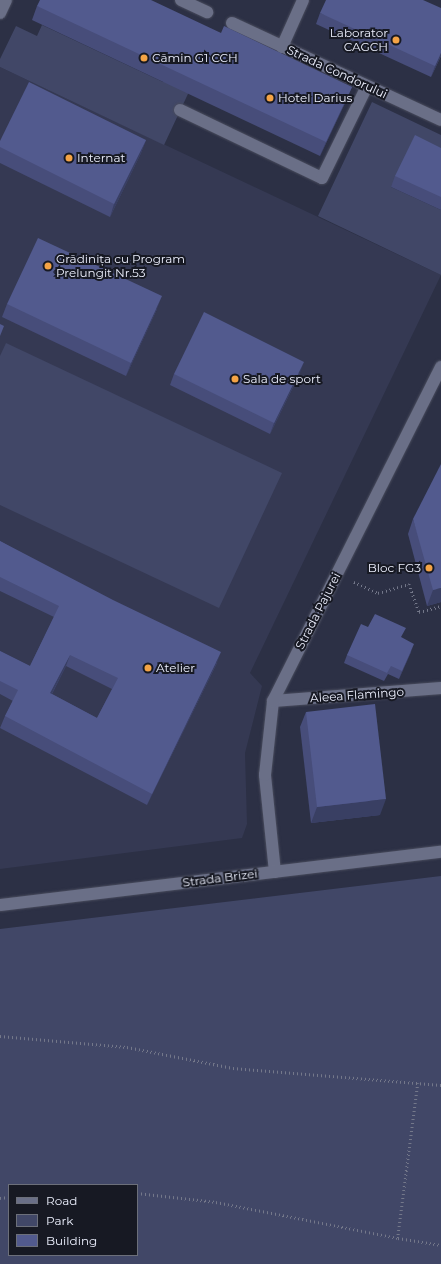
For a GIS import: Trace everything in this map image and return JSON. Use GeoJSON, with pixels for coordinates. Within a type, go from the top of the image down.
{"type":"FeatureCollection","features":[{"type":"Feature","properties":{"kind":"street"},"geometry":{"type":"LineString","coordinates":[[0,12],[6,0]]}},
{"type":"Feature","properties":{"kind":"street"},"geometry":{"type":"LineString","coordinates":[[182,0],[207,12]]}},
{"type":"Feature","properties":{"kind":"street"},"geometry":{"type":"LineString","coordinates":[[282,47],[303,0]]}},
{"type":"Feature","properties":{"kind":"street","name":"Strada Condorului"},"geometry":{"type":"LineString","coordinates":[[232,23],[441,120]]}},
{"type":"Feature","properties":{"kind":"street"},"geometry":{"type":"LineString","coordinates":[[180,110],[322,178],[367,86]]}},
{"type":"Feature","properties":{"kind":"street","name":"Strada Pajurei"},"geometry":{"type":"LineString","coordinates":[[275,872],[264,775],[273,701],[441,367]]}},
{"type":"Feature","properties":{"kind":"street","name":"Aleea Flamingo"},"geometry":{"type":"LineString","coordinates":[[273,701],[441,688]]}},
{"type":"Feature","properties":{"kind":"street","name":"Strada Brizei"},"geometry":{"type":"LineString","coordinates":[[0,904],[441,852]]}},
{"type":"Feature","properties":{"kind":"path"},"geometry":{"type":"LineString","coordinates":[[337,574],[378,593],[410,584],[419,612],[441,606]]}},
{"type":"Feature","properties":{"kind":"path"},"geometry":{"type":"LineString","coordinates":[[0,1036],[127,1047],[233,1068],[441,1085]]}},
{"type":"Feature","properties":{"kind":"path"},"geometry":{"type":"LineString","coordinates":[[398,1238],[418,1083]]}},
{"type":"Feature","properties":{"kind":"path"},"geometry":{"type":"LineString","coordinates":[[138,1193],[216,1202],[441,1245]]}},
{"type":"Feature","properties":{"kind":"shaded area"},"geometry":{"type":"Polygon","coordinates":[[[0,67],[441,275],[250,673],[262,686],[245,753],[247,824],[242,838],[0,869],[0,67]]]}},
{"type":"Feature","properties":{"kind":"green space"},"geometry":{"type":"Polygon","coordinates":[[[42,25],[163,82],[187,34],[217,32],[164,145],[0,67],[0,59],[16,26],[37,36],[42,25]]]}},
{"type":"Feature","properties":{"kind":"green space"},"geometry":{"type":"Polygon","coordinates":[[[372,102],[441,135],[441,161],[391,187],[441,210],[441,275],[318,216],[372,102]]]}},
{"type":"Feature","properties":{"kind":"green space"},"geometry":{"type":"Polygon","coordinates":[[[6,343],[282,473],[219,608],[0,505],[0,356],[6,343]]]}},
{"type":"Feature","properties":{"kind":"green space"},"geometry":{"type":"Polygon","coordinates":[[[441,876],[441,1264],[0,1264],[0,929],[441,876]]]}},
{"type":"Feature","properties":{"kind":"building"},"geometry":{"type":"Polygon","coordinates":[[[40,0],[151,0],[221,33],[224,26],[352,87],[326,142],[37,6],[40,0]]]}},
{"type":"Feature","properties":{"kind":"building","name":"Laborator CAGCH"},"geometry":{"type":"Polygon","coordinates":[[[326,0],[423,0],[441,8],[441,53],[435,66],[320,13],[326,0]]]}},
{"type":"Feature","properties":{"kind":"building","name":"Internat"},"geometry":{"type":"Polygon","coordinates":[[[29,82],[146,140],[114,204],[0,147],[0,141],[29,82]]]}},
{"type":"Feature","properties":{"kind":"building"},"geometry":{"type":"Polygon","coordinates":[[[415,135],[441,148],[441,197],[395,176],[415,135]]]}},
{"type":"Feature","properties":{"kind":"building"},"geometry":{"type":"Polygon","coordinates":[[[38,238],[162,296],[131,363],[7,304],[38,238]]]}},
{"type":"Feature","properties":{"kind":"building","name":"Sala de sport"},"geometry":{"type":"Polygon","coordinates":[[[204,312],[304,362],[274,423],[174,374],[204,312]]]}},
{"type":"Feature","properties":{"kind":"building"},"geometry":{"type":"Polygon","coordinates":[[[0,324],[4,326],[0,336],[0,324]]]}},
{"type":"Feature","properties":{"kind":"building","name":"Bloc FG3"},"geometry":{"type":"Polygon","coordinates":[[[441,464],[441,588],[433,590],[413,519],[441,464]]]}},
{"type":"Feature","properties":{"kind":"building"},"geometry":{"type":"Polygon","coordinates":[[[0,541],[113,600],[221,652],[152,794],[5,716],[18,690],[0,681],[0,651],[30,666],[59,606],[0,577],[0,541]],[[70,655],[50,693],[97,718],[118,678],[70,655]]]}},
{"type":"Feature","properties":{"kind":"building"},"geometry":{"type":"Polygon","coordinates":[[[375,614],[406,628],[401,637],[414,644],[402,671],[391,666],[387,673],[347,655],[361,624],[368,627],[375,614]]]}},
{"type":"Feature","properties":{"kind":"building"},"geometry":{"type":"Polygon","coordinates":[[[375,704],[386,799],[317,807],[306,712],[375,704]]]}},
{"type":"Feature","properties":{"kind":"place","name":"Laborator CAGCH"},"geometry":{"type":"Point","coordinates":[396,40]}},
{"type":"Feature","properties":{"kind":"place","name":"Cămin G1 CCH"},"geometry":{"type":"Point","coordinates":[144,58]}},
{"type":"Feature","properties":{"kind":"place","name":"Hotel Darius"},"geometry":{"type":"Point","coordinates":[270,98]}},
{"type":"Feature","properties":{"kind":"place","name":"Internat"},"geometry":{"type":"Point","coordinates":[69,158]}},
{"type":"Feature","properties":{"kind":"place","name":"Grădinița cu Program Prelungit Nr.53"},"geometry":{"type":"Point","coordinates":[48,266]}},
{"type":"Feature","properties":{"kind":"place","name":"Sala de sport"},"geometry":{"type":"Point","coordinates":[235,379]}},
{"type":"Feature","properties":{"kind":"place","name":"Bloc FG3"},"geometry":{"type":"Point","coordinates":[429,568]}},
{"type":"Feature","properties":{"kind":"place","name":"Atelier"},"geometry":{"type":"Point","coordinates":[148,668]}}]}
